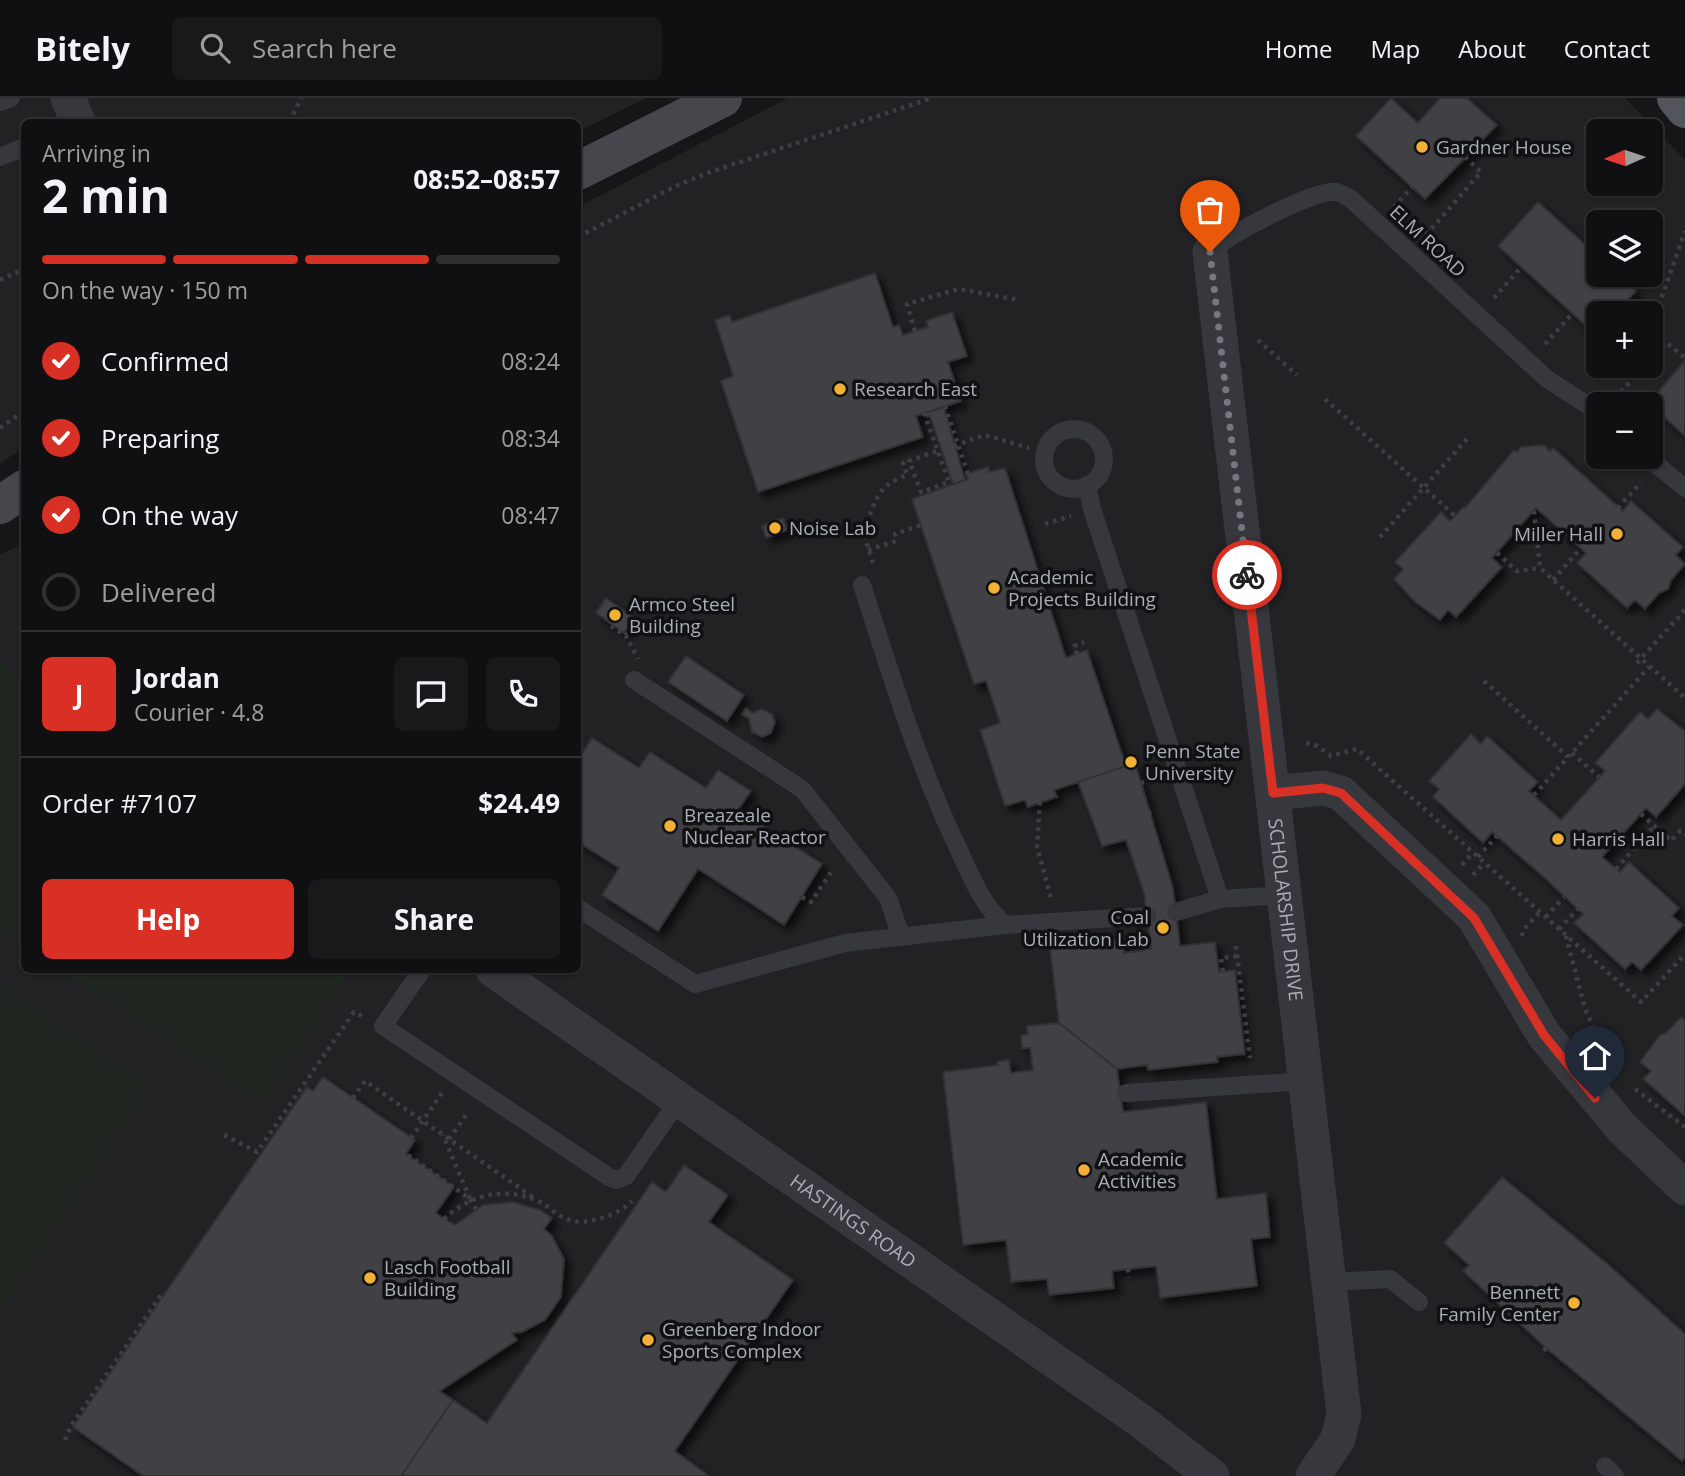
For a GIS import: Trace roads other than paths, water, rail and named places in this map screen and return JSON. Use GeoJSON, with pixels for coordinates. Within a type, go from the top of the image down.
{"type":"FeatureCollection","features":[{"type":"Feature","properties":{"kind":"main road"},"geometry":{"type":"LineString","coordinates":[[581,169],[723,98]]}},
{"type":"Feature","properties":{"kind":"main road"},"geometry":{"type":"LineString","coordinates":[[1676,98],[1685,108]]}},
{"type":"Feature","properties":{"kind":"main road"},"geometry":{"type":"LineString","coordinates":[[0,505],[21,491]]}},
{"type":"Feature","properties":{"kind":"street"},"geometry":{"type":"LineString","coordinates":[[68,98],[78,119]]}},
{"type":"Feature","properties":{"kind":"street","name":"SCHOLARSHIP DRIVE"},"geometry":{"type":"LineString","coordinates":[[1210,252],[1344,1414],[1338,1439],[1313,1476]]}},
{"type":"Feature","properties":{"kind":"street"},"geometry":{"type":"LineString","coordinates":[[1273,793],[1323,788],[1341,793],[1459,901],[1486,934],[1544,1035],[1622,1128],[1685,1188]]}},
{"type":"Feature","properties":{"kind":"street","name":"HASTINGS ROAD"},"geometry":{"type":"LineString","coordinates":[[497,973],[1138,1419],[1212,1476]]}},
{"type":"Feature","properties":{"kind":"lane"},"geometry":{"type":"LineString","coordinates":[[0,102],[11,98]]}},
{"type":"Feature","properties":{"kind":"lane"},"geometry":{"type":"LineString","coordinates":[[0,156],[21,148]]}},
{"type":"Feature","properties":{"kind":"lane","name":"ELM ROAD"},"geometry":{"type":"LineString","coordinates":[[1210,252],[1226,238],[1271,216],[1321,193],[1336,192],[1351,199],[1547,379],[1586,404]]}},
{"type":"Feature","properties":{"kind":"lane"},"geometry":{"type":"LineString","coordinates":[[1662,469],[1685,488]]}},
{"type":"Feature","properties":{"kind":"lane"},"geometry":{"type":"LineString","coordinates":[[1087,485],[1092,509],[1220,899]]}},
{"type":"Feature","properties":{"kind":"lane"},"geometry":{"type":"LineString","coordinates":[[862,585],[912,741],[937,804],[987,909],[1005,925]]}},
{"type":"Feature","properties":{"kind":"lane"},"geometry":{"type":"LineString","coordinates":[[634,680],[802,789],[888,898],[901,936]]}},
{"type":"Feature","properties":{"kind":"lane"},"geometry":{"type":"LineString","coordinates":[[1176,912],[1220,899],[1284,895]]}},
{"type":"Feature","properties":{"kind":"lane"},"geometry":{"type":"LineString","coordinates":[[581,910],[695,984],[845,943],[1005,925],[1147,916]]}},
{"type":"Feature","properties":{"kind":"lane"},"geometry":{"type":"LineString","coordinates":[[420,973],[383,1026],[617,1180],[626,1176],[680,1100]]}},
{"type":"Feature","properties":{"kind":"lane"},"geometry":{"type":"LineString","coordinates":[[1126,1093],[1306,1081]]}},
{"type":"Feature","properties":{"kind":"lane"},"geometry":{"type":"LineString","coordinates":[[1329,1282],[1391,1279],[1419,1302]]}},
{"type":"Feature","properties":{"kind":"place","name":"Gardner House"},"geometry":{"type":"Point","coordinates":[1422,147]}},
{"type":"Feature","properties":{"kind":"place","name":"Research East"},"geometry":{"type":"Point","coordinates":[840,389]}},
{"type":"Feature","properties":{"kind":"place","name":"Noise Lab"},"geometry":{"type":"Point","coordinates":[775,528]}},
{"type":"Feature","properties":{"kind":"place","name":"Miller Hall"},"geometry":{"type":"Point","coordinates":[1617,534]}},
{"type":"Feature","properties":{"kind":"place","name":"Academic Projects Building"},"geometry":{"type":"Point","coordinates":[994,588]}},
{"type":"Feature","properties":{"kind":"place","name":"Armco Steel Building"},"geometry":{"type":"Point","coordinates":[615,615]}},
{"type":"Feature","properties":{"kind":"place","name":"Penn State University"},"geometry":{"type":"Point","coordinates":[1131,762]}},
{"type":"Feature","properties":{"kind":"place","name":"Breazeale Nuclear Reactor"},"geometry":{"type":"Point","coordinates":[670,826]}},
{"type":"Feature","properties":{"kind":"place","name":"Harris Hall"},"geometry":{"type":"Point","coordinates":[1558,839]}},
{"type":"Feature","properties":{"kind":"place","name":"Coal Utilization Lab"},"geometry":{"type":"Point","coordinates":[1163,928]}},
{"type":"Feature","properties":{"kind":"place","name":"Academic Activities"},"geometry":{"type":"Point","coordinates":[1084,1170]}},
{"type":"Feature","properties":{"kind":"place","name":"Lasch Football Building"},"geometry":{"type":"Point","coordinates":[370,1278]}},
{"type":"Feature","properties":{"kind":"place","name":"Bennett Family Center"},"geometry":{"type":"Point","coordinates":[1574,1303]}},
{"type":"Feature","properties":{"kind":"place","name":"Greenberg Indoor Sports Complex"},"geometry":{"type":"Point","coordinates":[648,1340]}}]}
